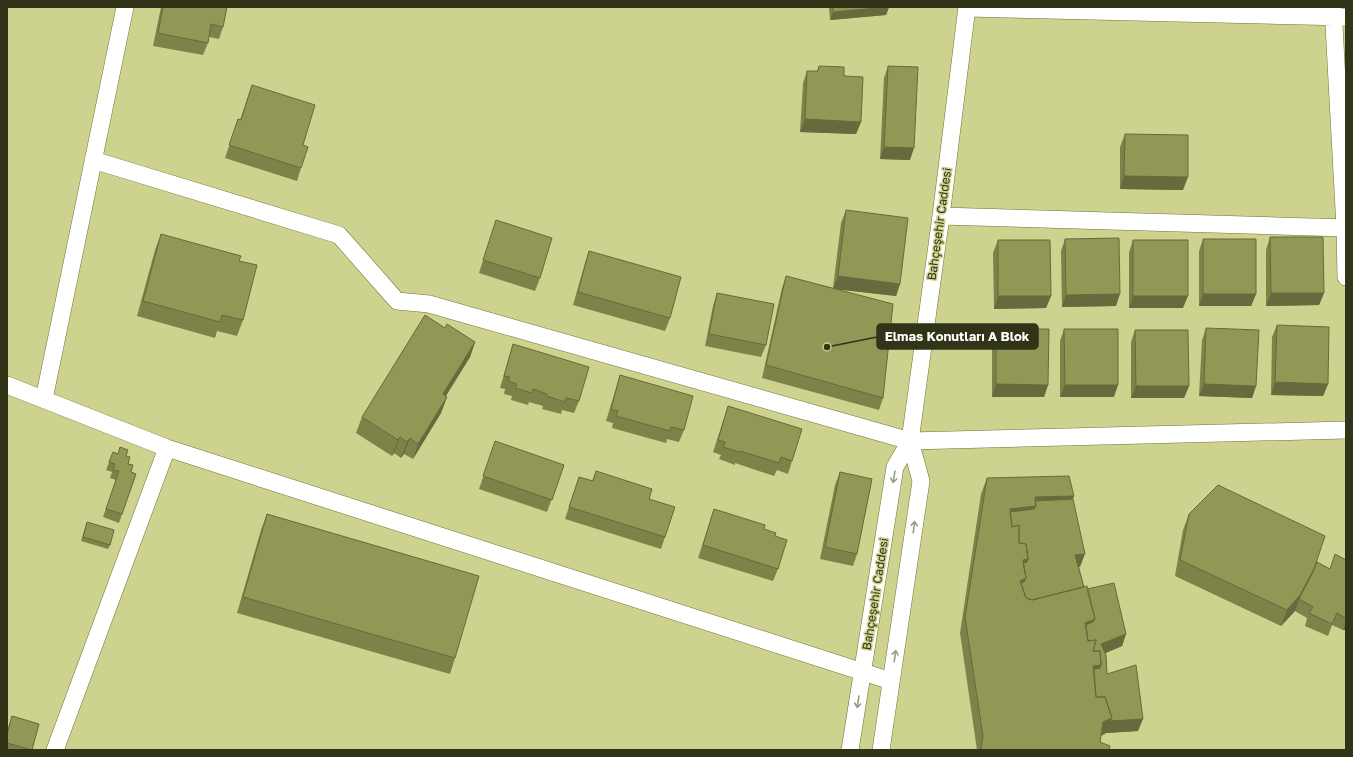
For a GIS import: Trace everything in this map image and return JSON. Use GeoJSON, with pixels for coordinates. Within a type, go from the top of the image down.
{"type":"FeatureCollection","features":[{"type":"Feature","properties":{"kind":"street"},"geometry":{"type":"LineString","coordinates":[[44,399],[125,7]]}},
{"type":"Feature","properties":{"kind":"street"},"geometry":{"type":"LineString","coordinates":[[967,8],[1337,14],[1346,228],[1346,277]]}},
{"type":"Feature","properties":{"kind":"street","name":"Bahçeşehir Caddesi"},"geometry":{"type":"LineString","coordinates":[[850,750],[895,467],[910,441],[941,216],[967,8]]}},
{"type":"Feature","properties":{"kind":"street"},"geometry":{"type":"LineString","coordinates":[[93,160],[339,235],[397,302],[429,304],[910,441],[1346,430]]}},
{"type":"Feature","properties":{"kind":"street"},"geometry":{"type":"LineString","coordinates":[[941,216],[1346,228]]}},
{"type":"Feature","properties":{"kind":"street"},"geometry":{"type":"LineString","coordinates":[[7,385],[167,448],[891,681]]}},
{"type":"Feature","properties":{"kind":"street","name":"Bahçeşehir Caddesi"},"geometry":{"type":"LineString","coordinates":[[881,750],[921,481],[910,441]]}},
{"type":"Feature","properties":{"kind":"street"},"geometry":{"type":"LineString","coordinates":[[55,750],[167,448]]}},
{"type":"Feature","properties":{"kind":"building"},"geometry":{"type":"Polygon","coordinates":[[[163,7],[227,7],[223,27],[211,24],[208,43],[158,33],[163,7]]]}},
{"type":"Feature","properties":{"kind":"building"},"geometry":{"type":"Polygon","coordinates":[[[833,7],[888,7],[833,12],[833,7]]]}},
{"type":"Feature","properties":{"kind":"building"},"geometry":{"type":"Polygon","coordinates":[[[819,66],[844,67],[844,76],[863,77],[861,122],[805,119],[807,71],[818,71],[819,66]]]}},
{"type":"Feature","properties":{"kind":"building"},"geometry":{"type":"Polygon","coordinates":[[[888,66],[918,67],[914,148],[884,147],[888,66]]]}},
{"type":"Feature","properties":{"kind":"building"},"geometry":{"type":"Polygon","coordinates":[[[252,85],[315,105],[303,145],[308,147],[301,168],[229,145],[238,119],[241,120],[252,85]]]}},
{"type":"Feature","properties":{"kind":"building"},"geometry":{"type":"Polygon","coordinates":[[[1125,134],[1188,135],[1188,177],[1124,176],[1125,134]]]}},
{"type":"Feature","properties":{"kind":"building"},"geometry":{"type":"Polygon","coordinates":[[[846,210],[908,218],[900,284],[838,276],[846,210]]]}},
{"type":"Feature","properties":{"kind":"building"},"geometry":{"type":"Polygon","coordinates":[[[496,220],[552,238],[540,278],[483,260],[496,220]]]}},
{"type":"Feature","properties":{"kind":"building"},"geometry":{"type":"Polygon","coordinates":[[[161,234],[241,256],[239,261],[257,265],[243,320],[222,315],[220,322],[143,301],[161,234]]]}},
{"type":"Feature","properties":{"kind":"building"},"geometry":{"type":"Polygon","coordinates":[[[1270,237],[1323,237],[1324,293],[1271,293],[1270,237]]]}},
{"type":"Feature","properties":{"kind":"building"},"geometry":{"type":"Polygon","coordinates":[[[1119,238],[1120,294],[1066,295],[1065,239],[1119,238]]]}},
{"type":"Feature","properties":{"kind":"building"},"geometry":{"type":"Polygon","coordinates":[[[1203,239],[1256,239],[1256,294],[1203,294],[1203,239]]]}},
{"type":"Feature","properties":{"kind":"building"},"geometry":{"type":"Polygon","coordinates":[[[998,240],[1050,240],[1051,296],[998,296],[998,240]]]}},
{"type":"Feature","properties":{"kind":"building"},"geometry":{"type":"Polygon","coordinates":[[[1133,240],[1188,240],[1188,296],[1133,296],[1133,240]]]}},
{"type":"Feature","properties":{"kind":"building"},"geometry":{"type":"Polygon","coordinates":[[[589,251],[681,277],[670,318],[578,292],[589,251]]]}},
{"type":"Feature","properties":{"kind":"building"},"geometry":{"type":"Polygon","coordinates":[[[786,276],[893,304],[883,398],[766,365],[786,276]]]}},
{"type":"Feature","properties":{"kind":"building"},"geometry":{"type":"Polygon","coordinates":[[[717,293],[774,304],[766,345],[709,334],[717,293]]]}},
{"type":"Feature","properties":{"kind":"building"},"geometry":{"type":"Polygon","coordinates":[[[425,315],[445,328],[447,324],[475,342],[443,394],[447,397],[418,444],[410,438],[407,442],[400,437],[398,440],[362,417],[425,315]]]}},
{"type":"Feature","properties":{"kind":"building"},"geometry":{"type":"Polygon","coordinates":[[[1277,325],[1329,327],[1328,384],[1275,382],[1277,325]]]}},
{"type":"Feature","properties":{"kind":"building"},"geometry":{"type":"Polygon","coordinates":[[[1206,328],[1259,330],[1256,386],[1204,384],[1206,328]]]}},
{"type":"Feature","properties":{"kind":"building"},"geometry":{"type":"Polygon","coordinates":[[[996,329],[1049,329],[1048,385],[996,384],[996,329]]]}},
{"type":"Feature","properties":{"kind":"building"},"geometry":{"type":"Polygon","coordinates":[[[1064,329],[1118,329],[1118,385],[1065,385],[1064,329]]]}},
{"type":"Feature","properties":{"kind":"building"},"geometry":{"type":"Polygon","coordinates":[[[1135,330],[1188,330],[1189,386],[1136,386],[1135,330]]]}},
{"type":"Feature","properties":{"kind":"building"},"geometry":{"type":"Polygon","coordinates":[[[513,344],[589,367],[579,401],[566,398],[565,402],[547,396],[547,394],[533,389],[532,393],[515,388],[517,384],[508,381],[510,377],[504,376],[513,344]]]}},
{"type":"Feature","properties":{"kind":"building"},"geometry":{"type":"Polygon","coordinates":[[[620,375],[693,396],[684,430],[671,427],[670,431],[616,416],[618,411],[611,409],[620,375]]]}},
{"type":"Feature","properties":{"kind":"building"},"geometry":{"type":"Polygon","coordinates":[[[728,406],[802,429],[792,461],[781,457],[779,463],[723,447],[725,442],[718,440],[728,406]]]}},
{"type":"Feature","properties":{"kind":"building"},"geometry":{"type":"Polygon","coordinates":[[[495,441],[564,465],[552,500],[483,476],[495,441]]]}},
{"type":"Feature","properties":{"kind":"building"},"geometry":{"type":"Polygon","coordinates":[[[120,447],[128,450],[126,456],[130,457],[128,464],[133,465],[131,472],[136,474],[122,514],[106,509],[119,471],[113,470],[115,464],[109,462],[113,452],[118,454],[120,447]]]}},
{"type":"Feature","properties":{"kind":"building"},"geometry":{"type":"Polygon","coordinates":[[[596,471],[652,489],[649,499],[675,507],[665,537],[569,507],[579,477],[593,481],[596,471]]]}},
{"type":"Feature","properties":{"kind":"building"},"geometry":{"type":"Polygon","coordinates":[[[840,472],[872,479],[857,554],[825,547],[840,472]]]}},
{"type":"Feature","properties":{"kind":"building"},"geometry":{"type":"Polygon","coordinates":[[[1069,476],[1074,496],[1035,497],[1036,506],[1010,509],[1012,527],[1019,525],[1019,543],[1026,544],[1028,559],[1023,560],[1026,578],[1020,581],[1026,598],[1032,600],[1087,586],[1095,619],[1085,623],[1088,641],[1096,640],[1093,651],[1100,651],[1101,665],[1093,666],[1096,697],[1105,697],[1112,718],[1103,722],[1100,742],[1110,746],[1109,750],[981,750],[983,736],[965,617],[987,478],[1069,476]]]}},
{"type":"Feature","properties":{"kind":"building"},"geometry":{"type":"Polygon","coordinates":[[[1218,485],[1325,536],[1314,569],[1300,595],[1287,610],[1180,560],[1189,514],[1218,485]]]}},
{"type":"Feature","properties":{"kind":"building"},"geometry":{"type":"Polygon","coordinates":[[[1073,499],[1085,554],[1075,555],[1084,587],[1032,600],[1026,598],[1021,583],[1024,582],[1026,578],[1023,563],[1027,562],[1028,559],[1026,544],[1019,543],[1019,525],[1012,527],[1010,512],[1034,509],[1036,506],[1035,501],[1073,499]]]}},
{"type":"Feature","properties":{"kind":"building"},"geometry":{"type":"Polygon","coordinates":[[[714,509],[765,525],[764,529],[776,533],[775,536],[787,540],[778,569],[703,545],[714,509]]]}},
{"type":"Feature","properties":{"kind":"building"},"geometry":{"type":"Polygon","coordinates":[[[267,514],[479,576],[455,658],[243,597],[267,514]]]}},
{"type":"Feature","properties":{"kind":"building"},"geometry":{"type":"Polygon","coordinates":[[[87,522],[114,530],[110,545],[83,537],[87,522]]]}},
{"type":"Feature","properties":{"kind":"building"},"geometry":{"type":"Polygon","coordinates":[[[1335,554],[1346,560],[1346,618],[1337,613],[1332,624],[1309,613],[1313,607],[1299,599],[1317,562],[1330,569],[1335,554]]]}},
{"type":"Feature","properties":{"kind":"building"},"geometry":{"type":"Polygon","coordinates":[[[1114,583],[1126,634],[1101,644],[1106,655],[1107,674],[1136,665],[1143,719],[1110,721],[1112,718],[1105,697],[1096,697],[1094,669],[1100,668],[1101,665],[1100,651],[1093,651],[1096,640],[1088,641],[1086,625],[1093,622],[1095,619],[1087,589],[1114,583]]]}},
{"type":"Feature","properties":{"kind":"building"},"geometry":{"type":"Polygon","coordinates":[[[12,716],[39,724],[32,750],[7,743],[7,734],[12,716]]]}},
{"type":"Feature","properties":{"kind":"place","name":"Elmas Konutları A Blok"},"geometry":{"type":"Point","coordinates":[827,347]}}]}
